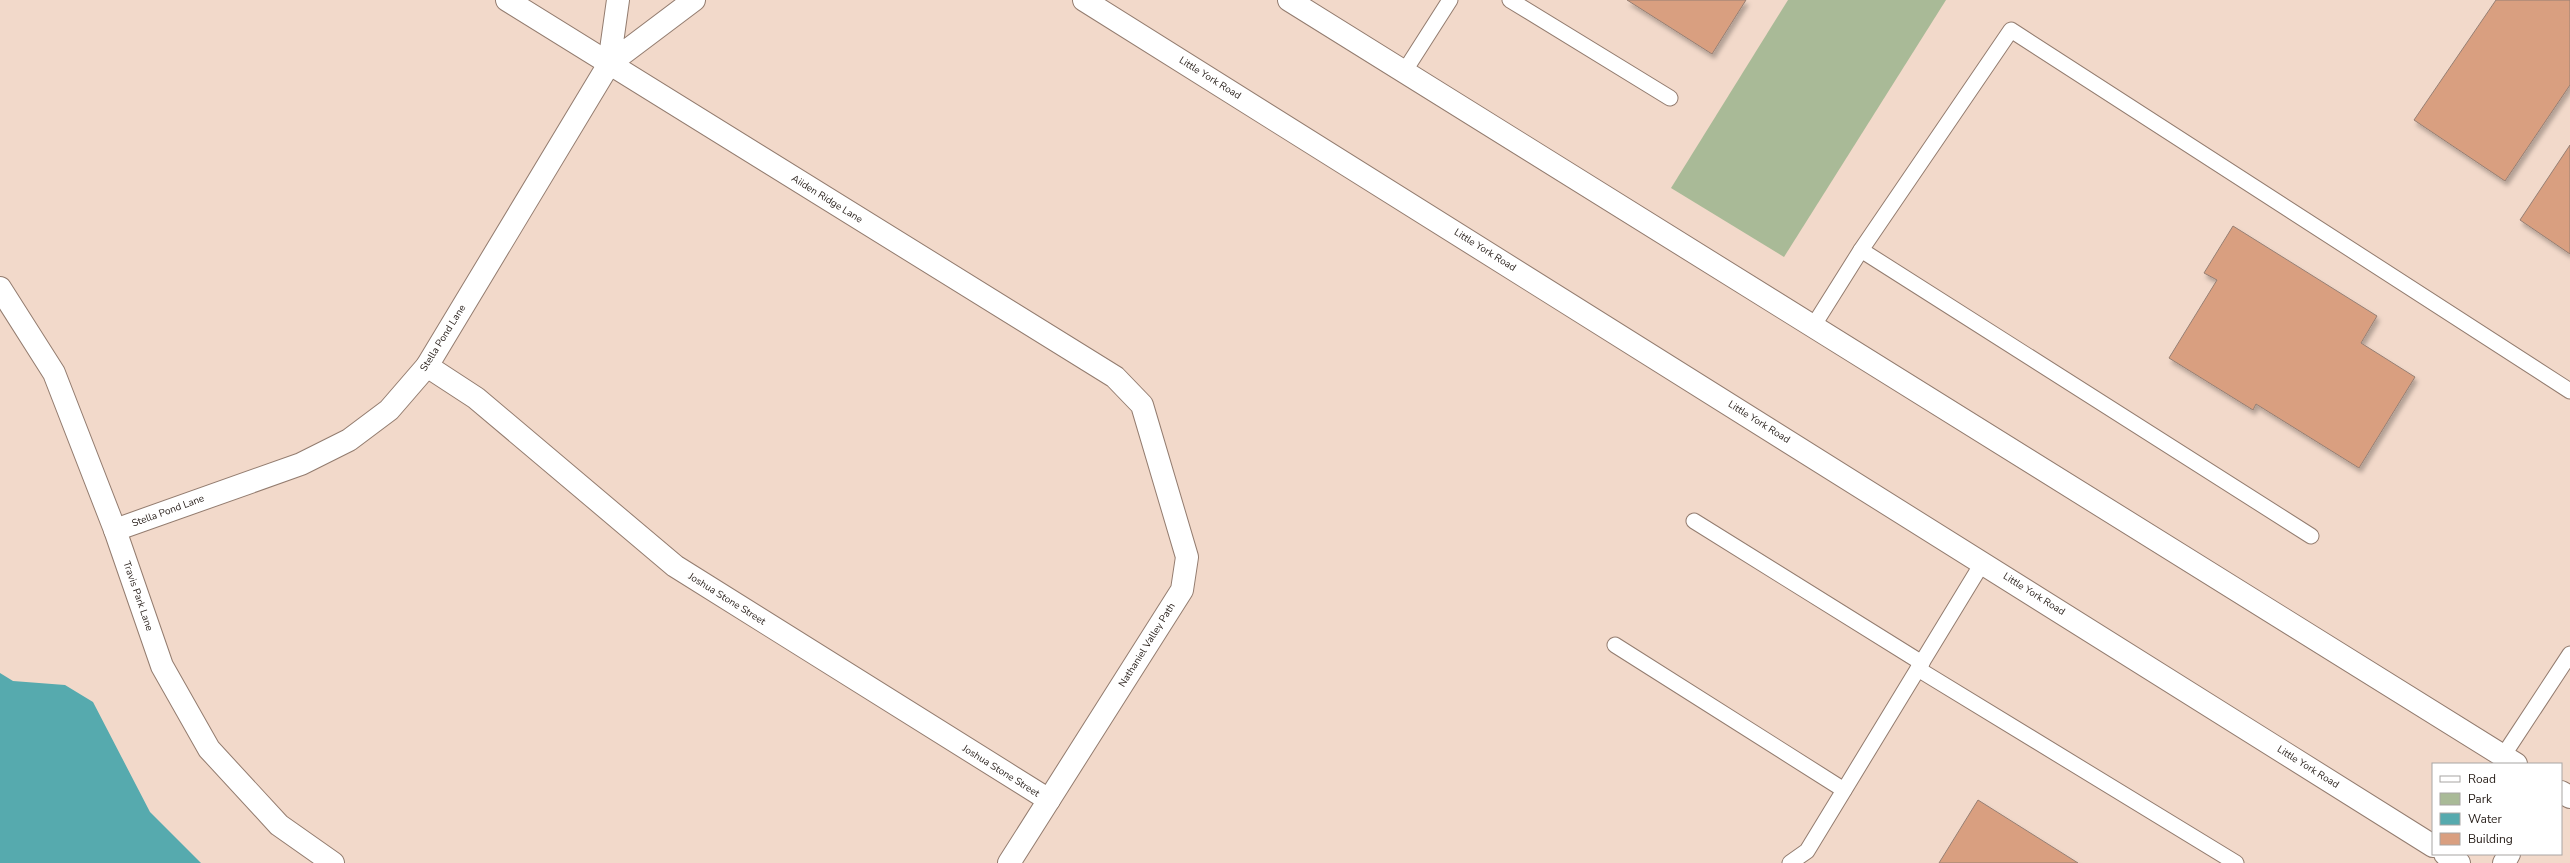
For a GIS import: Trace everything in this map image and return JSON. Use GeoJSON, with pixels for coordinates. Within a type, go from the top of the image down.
{"type":"FeatureCollection","features":[{"type":"Feature","properties":{"kind":"street","name":"Aiiden Ridge Lane"},"geometry":{"type":"LineString","coordinates":[[507,0],[1115,377],[1142,405]]}},
{"type":"Feature","properties":{"kind":"street","name":"Stella Pond Lane"},"geometry":{"type":"LineString","coordinates":[[609,64],[618,0]]}},
{"type":"Feature","properties":{"kind":"street","name":"Stella Pond Lane"},"geometry":{"type":"LineString","coordinates":[[115,530],[301,464],[349,440],[389,410],[427,366],[609,64],[694,0]]}},
{"type":"Feature","properties":{"kind":"street","name":"Little York Road"},"geometry":{"type":"LineString","coordinates":[[1084,0],[1983,562],[2432,845]]}},
{"type":"Feature","properties":{"kind":"street"},"geometry":{"type":"LineString","coordinates":[[1289,0],[1812,328],[2509,760]]}},
{"type":"Feature","properties":{"kind":"street","name":"Travis Park Lane"},"geometry":{"type":"LineString","coordinates":[[0,288],[54,373],[115,530],[162,666],[208,749],[279,826],[333,863]]}},
{"type":"Feature","properties":{"kind":"street","name":"Joshua Stone Street"},"geometry":{"type":"LineString","coordinates":[[427,366],[476,398],[675,566],[1048,800]]}},
{"type":"Feature","properties":{"kind":"street","name":"Nathaniel Valley Path"},"geometry":{"type":"LineString","coordinates":[[1009,863],[1182,590],[1187,557],[1142,405]]}},
{"type":"Feature","properties":{"kind":"street"},"geometry":{"type":"LineString","coordinates":[[2447,855],[2460,863]]}},
{"type":"Feature","properties":{"kind":"lane"},"geometry":{"type":"LineString","coordinates":[[1404,72],[1450,0]]}},
{"type":"Feature","properties":{"kind":"lane"},"geometry":{"type":"LineString","coordinates":[[1510,0],[1670,98]]}},
{"type":"Feature","properties":{"kind":"lane"},"geometry":{"type":"LineString","coordinates":[[1812,328],[1861,250],[2011,30],[2570,391]]}},
{"type":"Feature","properties":{"kind":"lane"},"geometry":{"type":"LineString","coordinates":[[1861,250],[2311,536]]}},
{"type":"Feature","properties":{"kind":"lane"},"geometry":{"type":"LineString","coordinates":[[1694,521],[1920,666],[2236,863]]}},
{"type":"Feature","properties":{"kind":"lane"},"geometry":{"type":"LineString","coordinates":[[1790,863],[1807,851],[1983,562]]}},
{"type":"Feature","properties":{"kind":"lane"},"geometry":{"type":"LineString","coordinates":[[1615,645],[1844,790]]}},
{"type":"Feature","properties":{"kind":"lane"},"geometry":{"type":"LineString","coordinates":[[2509,760],[2570,654]]}},
{"type":"Feature","properties":{"kind":"green space"},"geometry":{"type":"Polygon","coordinates":[[[1788,0],[1946,0],[1784,257],[1671,188],[1788,0]]]}},
{"type":"Feature","properties":{"kind":"water"},"geometry":{"type":"Polygon","coordinates":[[[0,673],[13,681],[65,685],[93,702],[150,812],[201,863],[0,863],[0,673]]]}},
{"type":"Feature","properties":{"kind":"building"},"geometry":{"type":"Polygon","coordinates":[[[1627,0],[1746,0],[1712,54],[1627,0]]]}},
{"type":"Feature","properties":{"kind":"building"},"geometry":{"type":"Polygon","coordinates":[[[2496,0],[2570,0],[2570,85],[2505,181],[2414,120],[2496,0]]]}},
{"type":"Feature","properties":{"kind":"building"},"geometry":{"type":"Polygon","coordinates":[[[2570,145],[2570,254],[2520,220],[2570,145]]]}},
{"type":"Feature","properties":{"kind":"building"},"geometry":{"type":"Polygon","coordinates":[[[2233,226],[2377,316],[2361,343],[2415,377],[2359,468],[2256,404],[2253,410],[2169,358],[2217,280],[2204,273],[2233,226]]]}},
{"type":"Feature","properties":{"kind":"building"},"geometry":{"type":"Polygon","coordinates":[[[1978,800],[2078,863],[1939,863],[1978,800]]]}}]}
